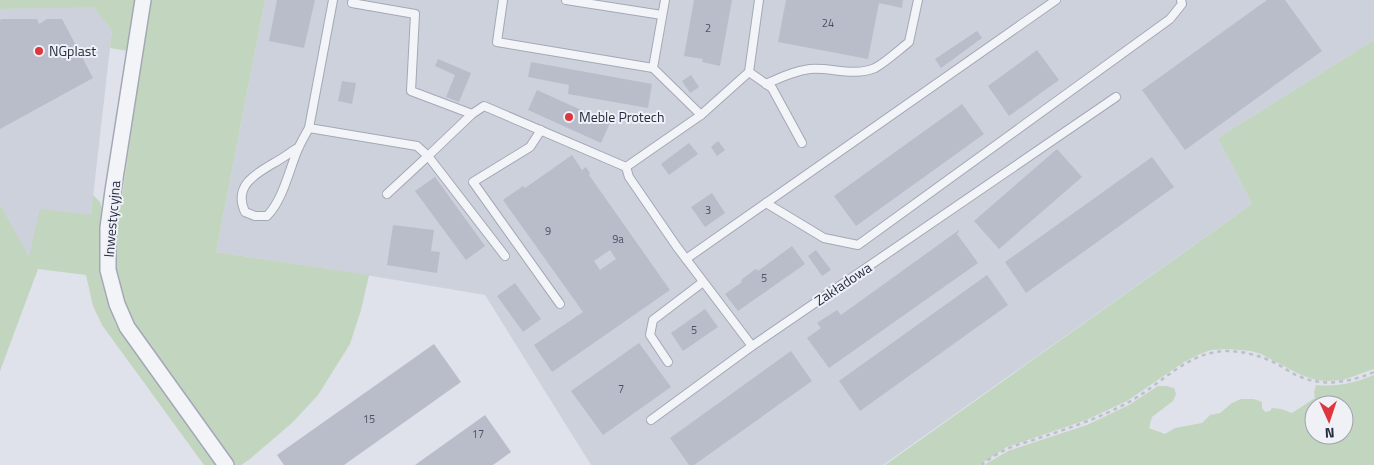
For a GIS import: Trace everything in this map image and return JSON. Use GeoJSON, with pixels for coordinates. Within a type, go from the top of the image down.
{"type":"FeatureCollection","features":[{"type":"Feature","properties":{"kind":"street","name":"Inwestycyjna"},"geometry":{"type":"LineString","coordinates":[[143,0],[108,228],[108,270],[117,304],[127,327],[226,465]]}},
{"type":"Feature","properties":{"kind":"lane"},"geometry":{"type":"LineString","coordinates":[[299,147],[248,180],[242,191],[241,204],[245,212],[255,216],[267,216],[279,202],[299,147],[309,128],[333,0]]}},
{"type":"Feature","properties":{"kind":"lane"},"geometry":{"type":"LineString","coordinates":[[353,0],[352,3],[415,14],[411,91],[472,114]]}},
{"type":"Feature","properties":{"kind":"lane"},"geometry":{"type":"LineString","coordinates":[[503,0],[497,42],[653,68],[701,115]]}},
{"type":"Feature","properties":{"kind":"lane"},"geometry":{"type":"LineString","coordinates":[[566,0],[662,15]]}},
{"type":"Feature","properties":{"kind":"lane"},"geometry":{"type":"LineString","coordinates":[[653,68],[664,0]]}},
{"type":"Feature","properties":{"kind":"lane"},"geometry":{"type":"LineString","coordinates":[[626,167],[701,115],[749,72],[759,0]]}},
{"type":"Feature","properties":{"kind":"lane"},"geometry":{"type":"LineString","coordinates":[[766,84],[784,76],[810,69],[848,72],[868,70],[876,67],[909,42],[918,0]]}},
{"type":"Feature","properties":{"kind":"lane"},"geometry":{"type":"LineString","coordinates":[[686,259],[1056,0]]}},
{"type":"Feature","properties":{"kind":"lane"},"geometry":{"type":"LineString","coordinates":[[766,203],[824,238],[858,245],[1170,19],[1182,4],[1181,0]]}},
{"type":"Feature","properties":{"kind":"lane"},"geometry":{"type":"LineString","coordinates":[[749,72],[772,88],[802,143]]}},
{"type":"Feature","properties":{"kind":"lane","name":"Zakładowa"},"geometry":{"type":"LineString","coordinates":[[651,420],[752,346],[1116,97]]}},
{"type":"Feature","properties":{"kind":"lane"},"geometry":{"type":"LineString","coordinates":[[387,194],[472,114],[484,106],[626,167],[630,177],[686,259],[752,346]]}},
{"type":"Feature","properties":{"kind":"lane"},"geometry":{"type":"LineString","coordinates":[[309,128],[417,146],[428,156],[505,256]]}},
{"type":"Feature","properties":{"kind":"lane"},"geometry":{"type":"LineString","coordinates":[[541,130],[530,146],[473,182],[560,304]]}},
{"type":"Feature","properties":{"kind":"lane"},"geometry":{"type":"LineString","coordinates":[[668,362],[650,335],[653,320],[703,282]]}},
{"type":"Feature","properties":{"kind":"path"},"geometry":{"type":"LineString","coordinates":[[981,465],[1007,449],[1086,422],[1128,402],[1185,363],[1200,355],[1212,352],[1250,353],[1316,382],[1343,382],[1374,372]]}},
{"type":"Feature","properties":{"kind":"shaded area"},"geometry":{"type":"Polygon","coordinates":[[[265,0],[1374,0],[1374,40],[1218,138],[1252,204],[883,465],[591,465],[485,295],[216,252],[265,0]]]}},
{"type":"Feature","properties":{"kind":"shaded area"},"geometry":{"type":"Polygon","coordinates":[[[93,6],[112,30],[91,215],[29,258],[0,204],[0,9],[93,6]]]}},
{"type":"Feature","properties":{"kind":"green space"},"geometry":{"type":"Polygon","coordinates":[[[0,0],[136,0],[128,51],[110,48],[112,30],[93,7],[0,9],[0,0]]]}},
{"type":"Feature","properties":{"kind":"green space"},"geometry":{"type":"Polygon","coordinates":[[[150,0],[265,0],[216,252],[369,275],[361,310],[350,344],[318,395],[293,422],[241,465],[235,465],[140,336],[125,306],[116,273],[116,238],[150,0]]]}},
{"type":"Feature","properties":{"kind":"green space"},"geometry":{"type":"Polygon","coordinates":[[[1374,40],[1374,369],[1343,380],[1316,380],[1301,375],[1261,354],[1251,351],[1211,350],[1184,362],[1127,401],[1086,420],[1007,447],[979,465],[885,465],[1252,204],[1218,138],[1374,40]]]}},
{"type":"Feature","properties":{"kind":"green space"},"geometry":{"type":"Polygon","coordinates":[[[93,195],[100,202],[103,212],[99,251],[103,286],[116,325],[216,465],[204,465],[102,325],[93,306],[86,275],[38,269],[0,371],[0,204],[29,257],[40,209],[91,215],[93,195]]]}},
{"type":"Feature","properties":{"kind":"green space"},"geometry":{"type":"Polygon","coordinates":[[[1374,375],[1374,465],[984,465],[1008,451],[1087,425],[1129,405],[1158,386],[1174,388],[1176,394],[1173,401],[1152,417],[1149,428],[1165,434],[1175,428],[1202,423],[1210,415],[1220,413],[1232,403],[1241,399],[1254,399],[1262,402],[1262,408],[1265,412],[1270,411],[1272,408],[1292,413],[1304,405],[1304,445],[1354,445],[1354,395],[1314,395],[1314,392],[1316,385],[1338,385],[1374,375]]]}},
{"type":"Feature","properties":{"kind":"building"},"geometry":{"type":"Polygon","coordinates":[[[277,0],[315,0],[304,48],[269,41],[277,0]]]}},
{"type":"Feature","properties":{"kind":"building"},"geometry":{"type":"Polygon","coordinates":[[[694,0],[732,0],[720,66],[702,62],[703,59],[684,56],[694,0]]]}},
{"type":"Feature","properties":{"kind":"building"},"geometry":{"type":"Polygon","coordinates":[[[786,0],[903,0],[902,8],[879,3],[868,59],[778,42],[786,0]]]}},
{"type":"Feature","properties":{"kind":"building"},"geometry":{"type":"Polygon","coordinates":[[[1267,0],[1285,0],[1322,51],[1185,150],[1142,90],[1267,0]]]}},
{"type":"Feature","properties":{"kind":"building","name":"NGplast"},"geometry":{"type":"Polygon","coordinates":[[[37,19],[39,24],[47,19],[62,19],[93,78],[0,129],[0,20],[37,19]]]}},
{"type":"Feature","properties":{"kind":"building"},"geometry":{"type":"Polygon","coordinates":[[[977,31],[982,38],[941,68],[935,59],[977,31]]]}},
{"type":"Feature","properties":{"kind":"building"},"geometry":{"type":"Polygon","coordinates":[[[1037,50],[1059,80],[1009,116],[988,86],[1037,50]]]}},
{"type":"Feature","properties":{"kind":"building"},"geometry":{"type":"Polygon","coordinates":[[[438,59],[471,73],[459,102],[446,97],[455,75],[435,66],[438,59]]]}},
{"type":"Feature","properties":{"kind":"building"},"geometry":{"type":"Polygon","coordinates":[[[531,62],[652,84],[648,108],[568,94],[569,85],[528,77],[531,62]]]}},
{"type":"Feature","properties":{"kind":"building"},"geometry":{"type":"Polygon","coordinates":[[[691,75],[699,87],[690,93],[682,81],[691,75]]]}},
{"type":"Feature","properties":{"kind":"building"},"geometry":{"type":"Polygon","coordinates":[[[342,81],[356,83],[352,104],[338,101],[342,81]]]}},
{"type":"Feature","properties":{"kind":"building","name":"Meble Protech"},"geometry":{"type":"Polygon","coordinates":[[[537,90],[610,123],[601,143],[528,110],[537,90]]]}},
{"type":"Feature","properties":{"kind":"building"},"geometry":{"type":"Polygon","coordinates":[[[962,104],[984,134],[856,226],[834,196],[962,104]]]}},
{"type":"Feature","properties":{"kind":"building"},"geometry":{"type":"Polygon","coordinates":[[[718,141],[725,150],[717,156],[711,147],[718,141]]]}},
{"type":"Feature","properties":{"kind":"building"},"geometry":{"type":"Polygon","coordinates":[[[689,143],[698,154],[669,175],[661,164],[689,143]]]}},
{"type":"Feature","properties":{"kind":"building"},"geometry":{"type":"Polygon","coordinates":[[[1057,149],[1082,177],[999,249],[974,221],[1057,149]]]}},
{"type":"Feature","properties":{"kind":"building"},"geometry":{"type":"Polygon","coordinates":[[[572,155],[582,170],[586,167],[590,173],[589,175],[670,290],[552,372],[534,345],[583,312],[503,200],[523,186],[525,188],[572,155]],[[610,250],[594,261],[600,270],[616,259],[610,250]]]}},
{"type":"Feature","properties":{"kind":"building"},"geometry":{"type":"Polygon","coordinates":[[[1152,157],[1174,187],[1026,293],[1005,262],[1152,157]]]}},
{"type":"Feature","properties":{"kind":"building"},"geometry":{"type":"Polygon","coordinates":[[[435,177],[485,246],[466,260],[415,191],[435,177]]]}},
{"type":"Feature","properties":{"kind":"building"},"geometry":{"type":"Polygon","coordinates":[[[712,193],[725,213],[705,227],[691,207],[712,193]]]}},
{"type":"Feature","properties":{"kind":"building"},"geometry":{"type":"Polygon","coordinates":[[[393,225],[434,230],[431,251],[440,252],[437,273],[387,265],[393,225]]]}},
{"type":"Feature","properties":{"kind":"building"},"geometry":{"type":"Polygon","coordinates":[[[959,230],[957,234],[978,263],[829,368],[807,338],[821,328],[817,323],[837,310],[841,315],[959,230]]]}},
{"type":"Feature","properties":{"kind":"building"},"geometry":{"type":"Polygon","coordinates":[[[792,246],[805,264],[738,311],[725,294],[742,282],[741,280],[754,270],[757,269],[758,271],[792,246]]]}},
{"type":"Feature","properties":{"kind":"building"},"geometry":{"type":"Polygon","coordinates":[[[816,250],[831,270],[822,276],[808,256],[816,250]]]}},
{"type":"Feature","properties":{"kind":"building"},"geometry":{"type":"Polygon","coordinates":[[[987,275],[1008,305],[860,411],[839,381],[987,275]]]}},
{"type":"Feature","properties":{"kind":"building"},"geometry":{"type":"Polygon","coordinates":[[[515,283],[541,319],[523,332],[497,296],[515,283]]]}},
{"type":"Feature","properties":{"kind":"building"},"geometry":{"type":"Polygon","coordinates":[[[705,309],[718,327],[683,351],[671,333],[705,309]]]}},
{"type":"Feature","properties":{"kind":"building"},"geometry":{"type":"Polygon","coordinates":[[[639,343],[671,387],[603,435],[571,391],[639,343]]]}},
{"type":"Feature","properties":{"kind":"building"},"geometry":{"type":"Polygon","coordinates":[[[434,344],[461,382],[344,465],[284,465],[277,455],[434,344]]]}},
{"type":"Feature","properties":{"kind":"building"},"geometry":{"type":"Polygon","coordinates":[[[791,351],[812,381],[694,465],[689,465],[670,438],[791,351]]]}},
{"type":"Feature","properties":{"kind":"building"},"geometry":{"type":"Polygon","coordinates":[[[485,415],[511,452],[493,465],[415,465],[485,415]]]}},
{"type":"Feature","properties":{"kind":"place","name":"NGplast"},"geometry":{"type":"Point","coordinates":[39,51]}},
{"type":"Feature","properties":{"kind":"place","name":"Meble Protech"},"geometry":{"type":"Point","coordinates":[569,117]}}]}
